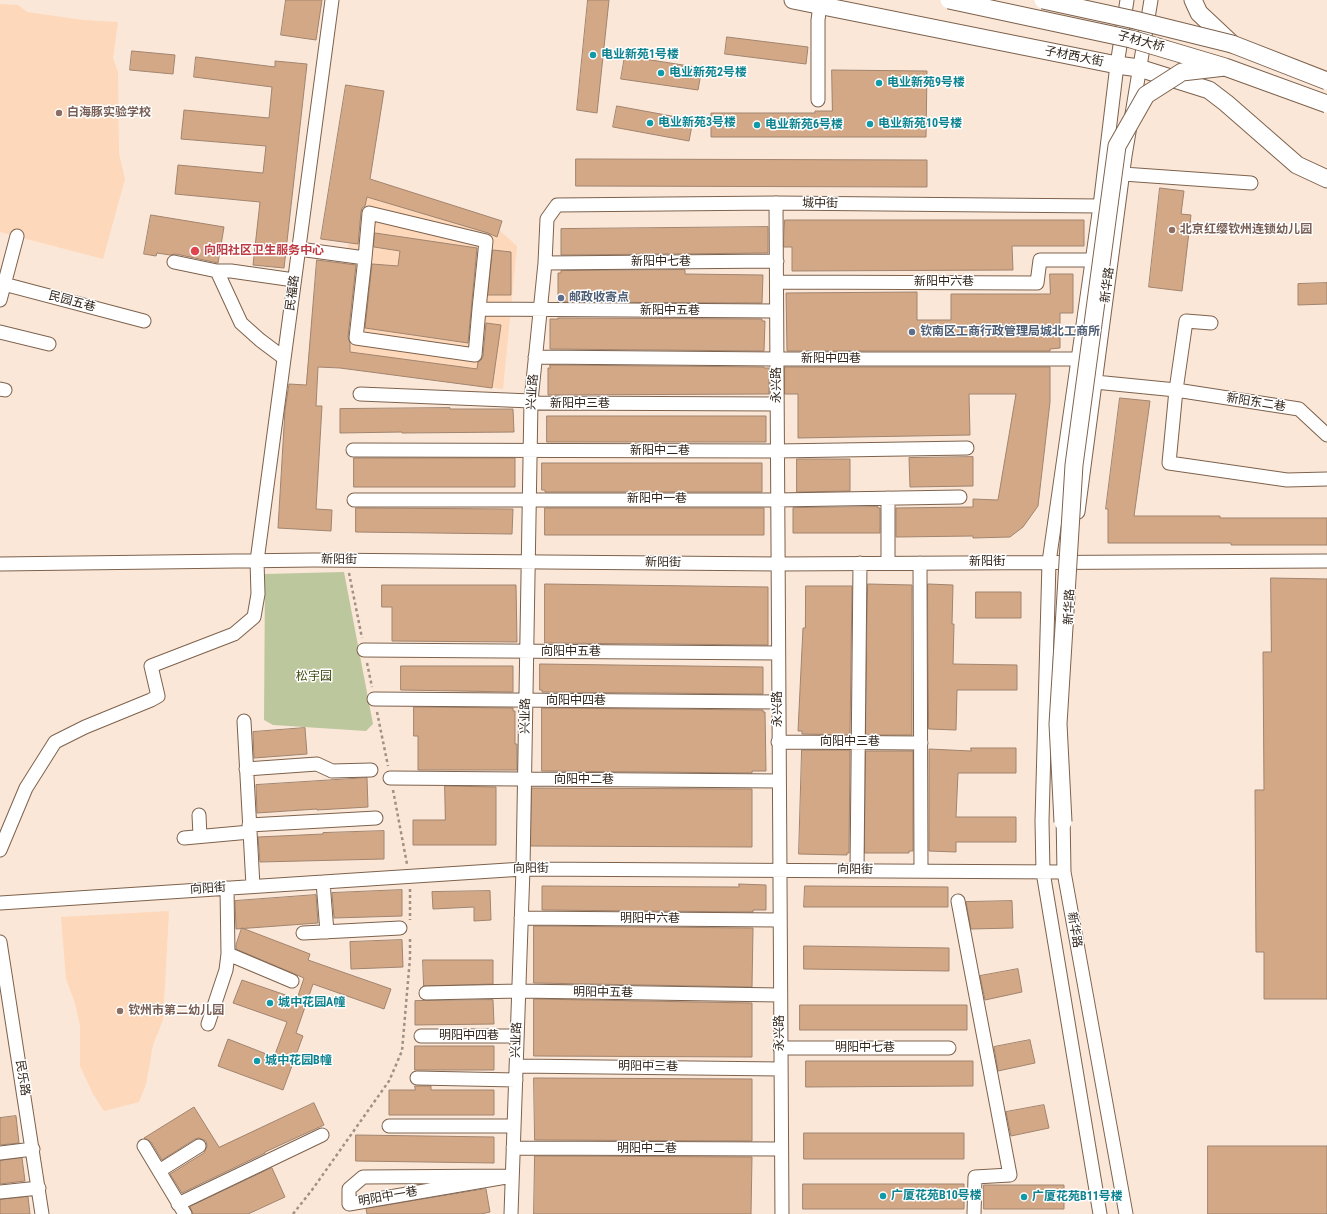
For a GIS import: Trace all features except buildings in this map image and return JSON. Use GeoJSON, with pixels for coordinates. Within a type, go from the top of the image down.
{"type":"FeatureCollection","features":[{"type":"Feature","properties":{"kind":"main road","name":"子材西大街"},"geometry":{"type":"LineString","coordinates":[[792,0],[1117,65],[1139,68],[1209,90],[1298,165],[1327,179]]}},
{"type":"Feature","properties":{"kind":"main road","name":"子材大桥"},"geometry":{"type":"LineString","coordinates":[[949,0],[1131,38],[1225,67],[1327,104]]}},
{"type":"Feature","properties":{"kind":"main road","name":"子材大桥"},"geometry":{"type":"LineString","coordinates":[[1043,0],[1135,20],[1232,44],[1327,81]]}},
{"type":"Feature","properties":{"kind":"main road"},"geometry":{"type":"LineString","coordinates":[[1193,0],[1199,13],[1232,44]]}},
{"type":"Feature","properties":{"kind":"main road"},"geometry":{"type":"LineString","coordinates":[[1063,822],[1058,724],[1074,465],[1117,146],[1146,95],[1182,72],[1225,67]]}},
{"type":"Feature","properties":{"kind":"street","name":"民福路"},"geometry":{"type":"LineString","coordinates":[[0,850],[26,788],[55,742],[158,696],[151,666],[234,634],[254,617],[258,594],[257,561],[332,0]]}},
{"type":"Feature","properties":{"kind":"street","name":"新华路"},"geometry":{"type":"LineString","coordinates":[[1100,1214],[1043,872],[1042,821],[1049,562],[1093,260],[1117,65],[1127,0]]}},
{"type":"Feature","properties":{"kind":"street","name":"新华路"},"geometry":{"type":"LineString","coordinates":[[1126,1214],[1064,872],[1063,822],[1072,562],[1122,174],[1150,0]]}},
{"type":"Feature","properties":{"kind":"street"},"geometry":{"type":"LineString","coordinates":[[818,100],[818,20],[820,6]]}},
{"type":"Feature","properties":{"kind":"street"},"geometry":{"type":"LineString","coordinates":[[1122,174],[1251,183]]}},
{"type":"Feature","properties":{"kind":"street","name":"城中街"},"geometry":{"type":"LineString","coordinates":[[547,218],[557,205],[776,203],[1100,206]]}},
{"type":"Feature","properties":{"kind":"street","name":"永兴路"},"geometry":{"type":"LineString","coordinates":[[776,203],[778,781],[782,1214]]}},
{"type":"Feature","properties":{"kind":"street"},"geometry":{"type":"LineString","coordinates":[[369,213],[486,241],[479,309],[474,354],[356,338],[369,213]]}},
{"type":"Feature","properties":{"kind":"street","name":"兴业路"},"geometry":{"type":"LineString","coordinates":[[511,1214],[523,869],[531,401],[545,262],[547,218]]}},
{"type":"Feature","properties":{"kind":"street"},"geometry":{"type":"LineString","coordinates":[[0,300],[2,283],[16,236]]}},
{"type":"Feature","properties":{"kind":"street"},"geometry":{"type":"LineString","coordinates":[[298,249],[365,258]]}},
{"type":"Feature","properties":{"kind":"street","name":"新阳中六巷"},"geometry":{"type":"LineString","coordinates":[[777,282],[1036,283],[1040,260],[1093,260]]}},
{"type":"Feature","properties":{"kind":"street","name":"新阳中七巷"},"geometry":{"type":"LineString","coordinates":[[545,262],[777,261]]}},
{"type":"Feature","properties":{"kind":"street"},"geometry":{"type":"LineString","coordinates":[[174,262],[217,271],[232,271],[294,280]]}},
{"type":"Feature","properties":{"kind":"street"},"geometry":{"type":"LineString","coordinates":[[217,271],[242,323],[260,340],[284,358]]}},
{"type":"Feature","properties":{"kind":"street","name":"民园五巷"},"geometry":{"type":"LineString","coordinates":[[2,283],[144,321]]}},
{"type":"Feature","properties":{"kind":"street","name":"新阳中五巷"},"geometry":{"type":"LineString","coordinates":[[479,309],[776,311]]}},
{"type":"Feature","properties":{"kind":"street"},"geometry":{"type":"LineString","coordinates":[[1211,323],[1186,322],[1176,390],[1169,464],[1287,480],[1327,479]]}},
{"type":"Feature","properties":{"kind":"street"},"geometry":{"type":"LineString","coordinates":[[0,332],[49,344]]}},
{"type":"Feature","properties":{"kind":"street","name":"新阳中四巷"},"geometry":{"type":"LineString","coordinates":[[535,357],[777,359],[1078,358]]}},
{"type":"Feature","properties":{"kind":"street","name":"新阳东二巷"},"geometry":{"type":"LineString","coordinates":[[1096,382],[1176,390],[1299,409],[1327,435]]}},
{"type":"Feature","properties":{"kind":"street","name":"新阳中三巷"},"geometry":{"type":"LineString","coordinates":[[360,394],[531,401],[538,403],[777,404]]}},
{"type":"Feature","properties":{"kind":"street","name":"新阳中二巷"},"geometry":{"type":"LineString","coordinates":[[353,450],[777,451],[967,448]]}},
{"type":"Feature","properties":{"kind":"street","name":"新阳中一巷"},"geometry":{"type":"LineString","coordinates":[[354,500],[777,500],[960,497]]}},
{"type":"Feature","properties":{"kind":"street"},"geometry":{"type":"LineString","coordinates":[[888,498],[888,563]]}},
{"type":"Feature","properties":{"kind":"street","name":"新阳街"},"geometry":{"type":"LineString","coordinates":[[0,564],[346,560],[778,564],[1327,561]]}},
{"type":"Feature","properties":{"kind":"street"},"geometry":{"type":"LineString","coordinates":[[856,870],[860,563]]}},
{"type":"Feature","properties":{"kind":"street"},"geometry":{"type":"LineString","coordinates":[[920,563],[921,871]]}},
{"type":"Feature","properties":{"kind":"street","name":"向阳中五巷"},"geometry":{"type":"LineString","coordinates":[[364,650],[778,653]]}},
{"type":"Feature","properties":{"kind":"street","name":"向阳中四巷"},"geometry":{"type":"LineString","coordinates":[[374,699],[778,702]]}},
{"type":"Feature","properties":{"kind":"street"},"geometry":{"type":"LineString","coordinates":[[244,721],[253,886]]}},
{"type":"Feature","properties":{"kind":"street","name":"向阳中三巷"},"geometry":{"type":"LineString","coordinates":[[778,742],[921,743]]}},
{"type":"Feature","properties":{"kind":"street"},"geometry":{"type":"LineString","coordinates":[[246,768],[317,764],[332,771],[371,770]]}},
{"type":"Feature","properties":{"kind":"street","name":"向阳中二巷"},"geometry":{"type":"LineString","coordinates":[[390,778],[778,781]]}},
{"type":"Feature","properties":{"kind":"street"},"geometry":{"type":"LineString","coordinates":[[199,815],[200,836]]}},
{"type":"Feature","properties":{"kind":"street"},"geometry":{"type":"LineString","coordinates":[[184,838],[250,829],[376,818]]}},
{"type":"Feature","properties":{"kind":"street","name":"向阳街"},"geometry":{"type":"LineString","coordinates":[[0,903],[523,869],[1064,872]]}},
{"type":"Feature","properties":{"kind":"street"},"geometry":{"type":"LineString","coordinates":[[323,882],[327,932]]}},
{"type":"Feature","properties":{"kind":"street"},"geometry":{"type":"LineString","coordinates":[[208,1024],[226,970],[228,954],[227,888]]}},
{"type":"Feature","properties":{"kind":"street"},"geometry":{"type":"LineString","coordinates":[[958,901],[1010,1175],[975,1177],[974,1214]]}},
{"type":"Feature","properties":{"kind":"street","name":"明阳中六巷"},"geometry":{"type":"LineString","coordinates":[[521,918],[779,920]]}},
{"type":"Feature","properties":{"kind":"street"},"geometry":{"type":"LineString","coordinates":[[303,933],[407,928]]}},
{"type":"Feature","properties":{"kind":"street","name":"民乐路"},"geometry":{"type":"LineString","coordinates":[[0,942],[42,1214]]}},
{"type":"Feature","properties":{"kind":"street"},"geometry":{"type":"LineString","coordinates":[[228,954],[292,981]]}},
{"type":"Feature","properties":{"kind":"street","name":"明阳中五巷"},"geometry":{"type":"LineString","coordinates":[[426,993],[519,991],[780,995]]}},
{"type":"Feature","properties":{"kind":"street","name":"明阳中四巷"},"geometry":{"type":"LineString","coordinates":[[421,1036],[517,1036]]}},
{"type":"Feature","properties":{"kind":"street","name":"明阳中七巷"},"geometry":{"type":"LineString","coordinates":[[780,1048],[949,1048]]}},
{"type":"Feature","properties":{"kind":"street","name":"明阳中三巷"},"geometry":{"type":"LineString","coordinates":[[516,1066],[780,1069]]}},
{"type":"Feature","properties":{"kind":"street"},"geometry":{"type":"LineString","coordinates":[[417,1078],[516,1080]]}},
{"type":"Feature","properties":{"kind":"street"},"geometry":{"type":"LineString","coordinates":[[389,1126],[514,1126]]}},
{"type":"Feature","properties":{"kind":"street"},"geometry":{"type":"LineString","coordinates":[[144,1146],[182,1209],[322,1135]]}},
{"type":"Feature","properties":{"kind":"street"},"geometry":{"type":"LineString","coordinates":[[159,1171],[199,1146]]}},
{"type":"Feature","properties":{"kind":"street","name":"明阳中二巷"},"geometry":{"type":"LineString","coordinates":[[513,1148],[781,1150]]}},
{"type":"Feature","properties":{"kind":"street"},"geometry":{"type":"LineString","coordinates":[[0,1153],[33,1149]]}},
{"type":"Feature","properties":{"kind":"street","name":"明阳中一巷"},"geometry":{"type":"LineString","coordinates":[[512,1176],[349,1204],[349,1189],[363,1177],[512,1176]]}},
{"type":"Feature","properties":{"kind":"street"},"geometry":{"type":"LineString","coordinates":[[0,1192],[39,1188]]}},
{"type":"Feature","properties":{"kind":"path"},"geometry":{"type":"LineString","coordinates":[[293,1214],[312,1190],[389,1081],[402,1051],[410,958],[407,928],[410,876],[346,560]]}},
{"type":"Feature","properties":{"kind":"shaded area","name":"白海豚实验学校"},"geometry":{"type":"Polygon","coordinates":[[[0,4],[18,5],[27,12],[83,20],[118,22],[113,58],[118,72],[119,153],[125,179],[103,259],[0,232],[0,4]]]}},
{"type":"Feature","properties":{"kind":"shaded area"},"geometry":{"type":"Polygon","coordinates":[[[356,175],[502,221],[499,230],[517,246],[503,389],[334,366],[356,175]]]}},
{"type":"Feature","properties":{"kind":"shaded area","name":"钦州市第二幼儿园"},"geometry":{"type":"Polygon","coordinates":[[[169,911],[163,1020],[153,1045],[146,1084],[139,1102],[104,1111],[93,1094],[80,1066],[80,1026],[75,1003],[66,979],[61,917],[169,911]]]}},
{"type":"Feature","properties":{"kind":"green space","name":"松宇园"},"geometry":{"type":"Polygon","coordinates":[[[344,572],[373,724],[366,731],[273,725],[264,720],[265,574],[344,572]]]}},
{"type":"Feature","properties":{"kind":"place","name":"电业新苑1号楼"},"geometry":{"type":"Point","coordinates":[593,55]}},
{"type":"Feature","properties":{"kind":"place","name":"电业新苑2号楼"},"geometry":{"type":"Point","coordinates":[661,73]}},
{"type":"Feature","properties":{"kind":"place","name":"电业新苑9号楼"},"geometry":{"type":"Point","coordinates":[879,83]}},
{"type":"Feature","properties":{"kind":"place","name":"白海豚实验学校"},"geometry":{"type":"Point","coordinates":[59,113]}},
{"type":"Feature","properties":{"kind":"place","name":"电业新苑3号楼"},"geometry":{"type":"Point","coordinates":[650,123]}},
{"type":"Feature","properties":{"kind":"place","name":"电业新苑10号楼"},"geometry":{"type":"Point","coordinates":[870,124]}},
{"type":"Feature","properties":{"kind":"place","name":"电业新苑6号楼"},"geometry":{"type":"Point","coordinates":[757,125]}},
{"type":"Feature","properties":{"kind":"place","name":"北京红缨钦州连锁幼儿园"},"geometry":{"type":"Point","coordinates":[1172,230]}},
{"type":"Feature","properties":{"kind":"place","name":"向阳社区卫生服务中心"},"geometry":{"type":"Point","coordinates":[195,251]}},
{"type":"Feature","properties":{"kind":"place","name":"邮政收寄点"},"geometry":{"type":"Point","coordinates":[561,298]}},
{"type":"Feature","properties":{"kind":"place","name":"钦南区工商行政管理局城北工商所"},"geometry":{"type":"Point","coordinates":[912,332]}},
{"type":"Feature","properties":{"kind":"place","name":"城中花园A幢"},"geometry":{"type":"Point","coordinates":[270,1003]}},
{"type":"Feature","properties":{"kind":"place","name":"钦州市第二幼儿园"},"geometry":{"type":"Point","coordinates":[120,1011]}},
{"type":"Feature","properties":{"kind":"place","name":"城中花园B幢"},"geometry":{"type":"Point","coordinates":[257,1061]}},
{"type":"Feature","properties":{"kind":"place","name":"广厦花苑B10号楼"},"geometry":{"type":"Point","coordinates":[883,1196]}},
{"type":"Feature","properties":{"kind":"place","name":"广厦花苑B11号楼"},"geometry":{"type":"Point","coordinates":[1024,1197]}}]}
